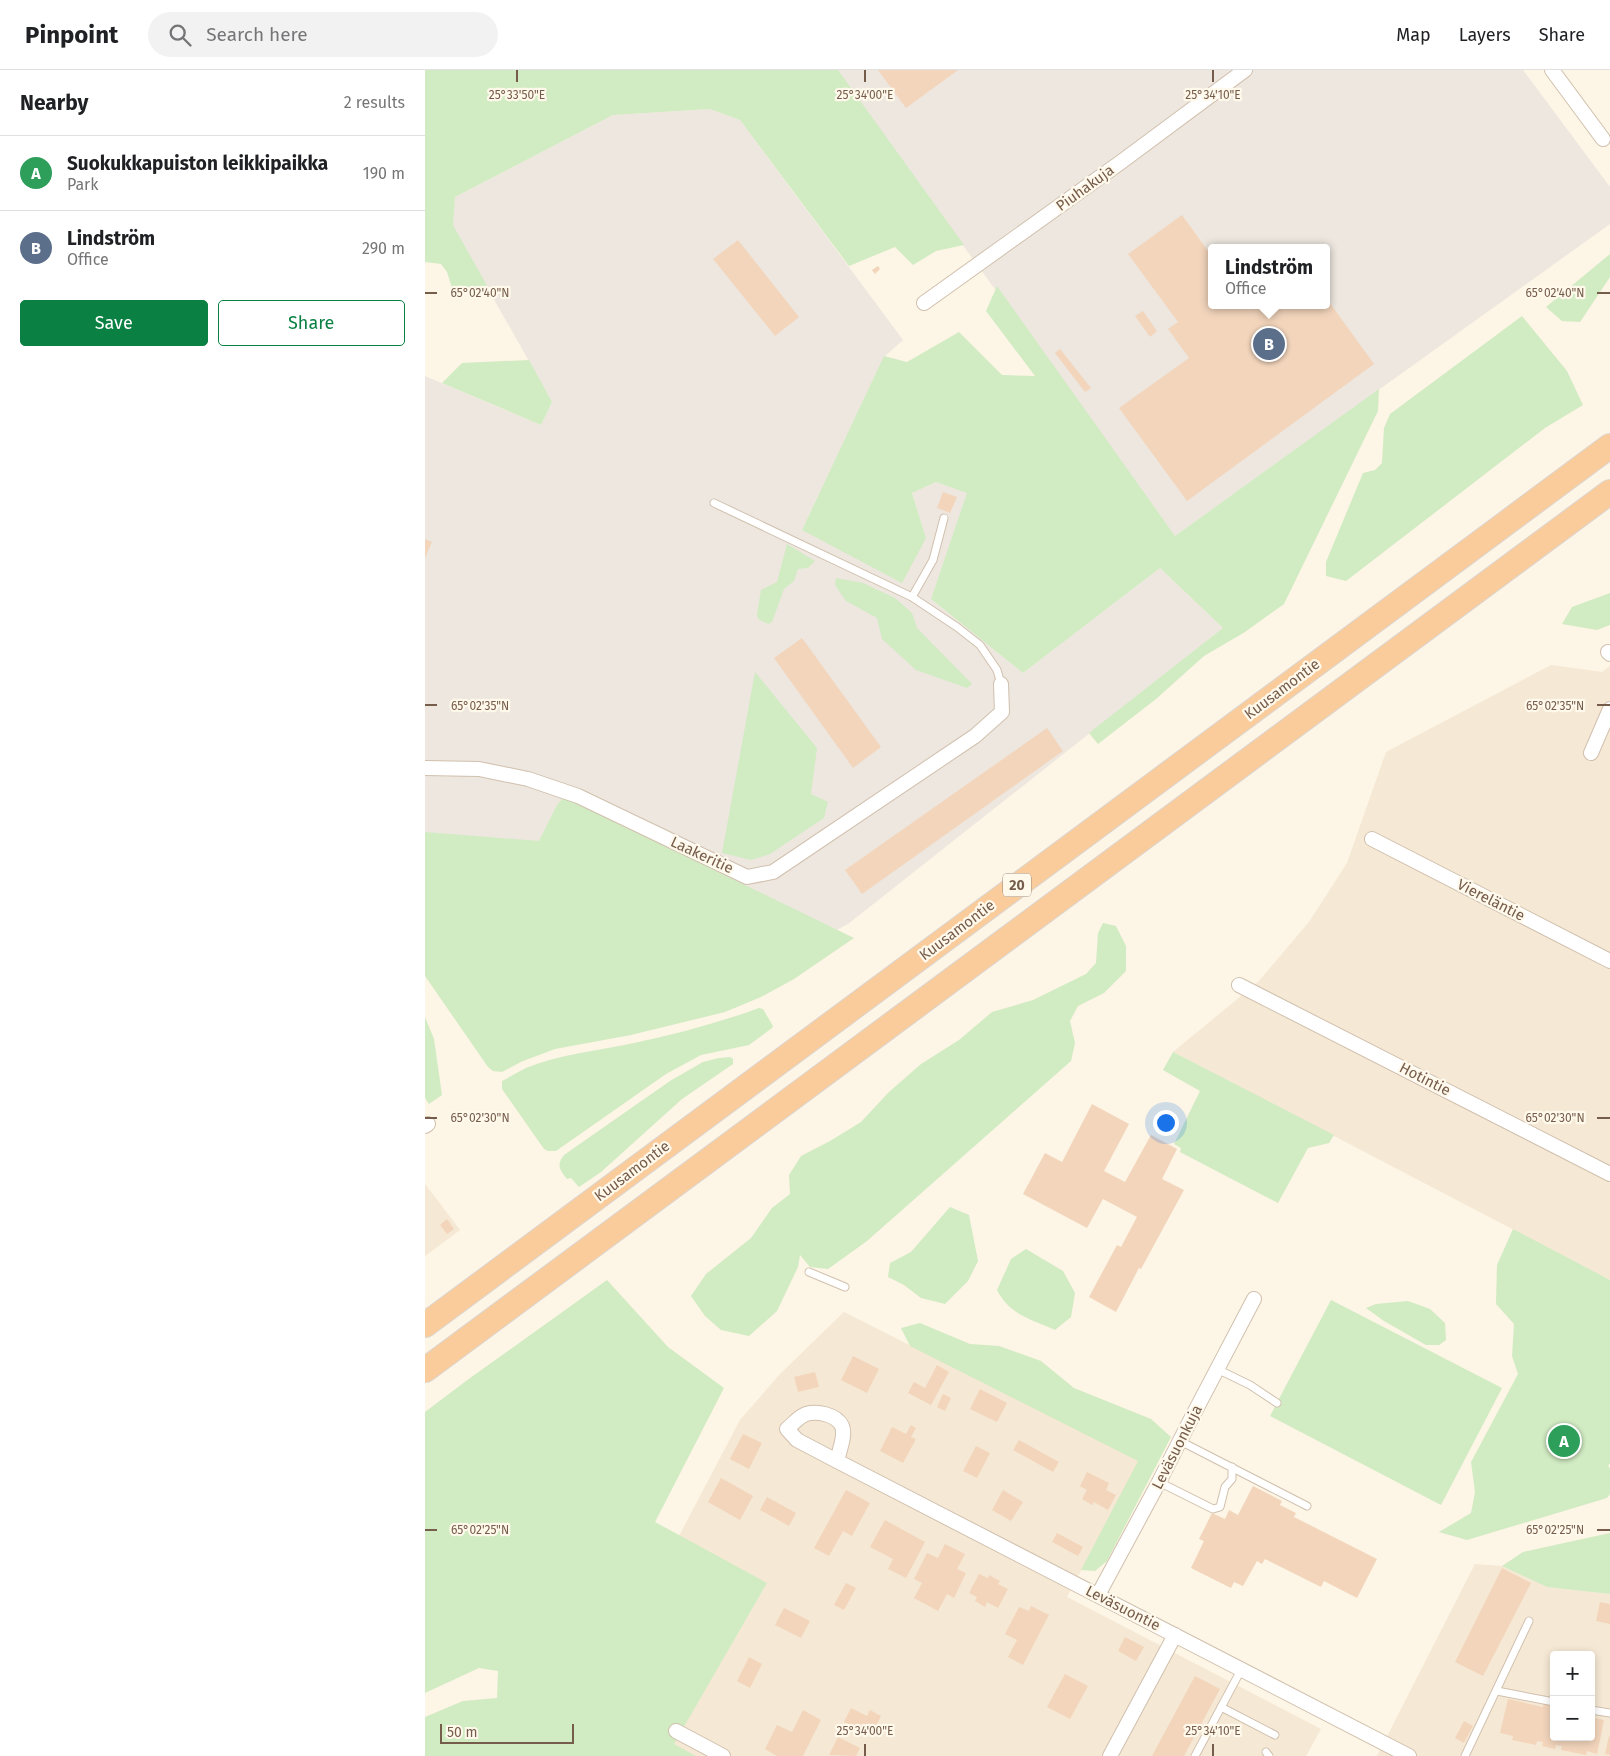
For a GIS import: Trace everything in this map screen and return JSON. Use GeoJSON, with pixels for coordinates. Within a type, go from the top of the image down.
{"type":"FeatureCollection","features":[{"type":"Feature","properties":{"kind":"highway","name":"Kuusamontie"},"geometry":{"type":"LineString","coordinates":[[425,1325],[1610,446]]}},
{"type":"Feature","properties":{"kind":"highway","name":"20"},"geometry":{"type":"LineString","coordinates":[[425,1370],[1610,492]]}},
{"type":"Feature","properties":{"kind":"street","name":"Piuhakuja"},"geometry":{"type":"LineString","coordinates":[[924,303],[1121,162],[1245,70]]}},
{"type":"Feature","properties":{"kind":"street"},"geometry":{"type":"LineString","coordinates":[[1552,70],[1603,139]]}},
{"type":"Feature","properties":{"kind":"street","name":"Laakeritie"},"geometry":{"type":"LineString","coordinates":[[425,768],[479,769],[528,779],[577,796],[747,877],[773,872],[975,736],[1002,712],[1001,684]]}},
{"type":"Feature","properties":{"kind":"street"},"geometry":{"type":"LineString","coordinates":[[1591,753],[1610,709]]}},
{"type":"Feature","properties":{"kind":"street","name":"Viereläntie"},"geometry":{"type":"LineString","coordinates":[[1373,839],[1610,961]]}},
{"type":"Feature","properties":{"kind":"street","name":"Hotintie"},"geometry":{"type":"LineString","coordinates":[[1239,985],[1610,1174]]}},
{"type":"Feature","properties":{"kind":"street","name":"Leväsuonkuja"},"geometry":{"type":"LineString","coordinates":[[1098,1595],[1254,1299]]}},
{"type":"Feature","properties":{"kind":"street","name":"Leväsuontie"},"geometry":{"type":"LineString","coordinates":[[837,1461],[1409,1756]]}},
{"type":"Feature","properties":{"kind":"street"},"geometry":{"type":"LineString","coordinates":[[1110,1756],[1175,1635]]}},
{"type":"Feature","properties":{"kind":"street"},"geometry":{"type":"LineString","coordinates":[[676,1731],[723,1756]]}},
{"type":"Feature","properties":{"kind":"lane"},"geometry":{"type":"LineString","coordinates":[[714,502],[912,597],[980,645],[997,670],[1001,684]]}},
{"type":"Feature","properties":{"kind":"lane"},"geometry":{"type":"LineString","coordinates":[[912,597],[933,560],[944,518]]}},
{"type":"Feature","properties":{"kind":"lane"},"geometry":{"type":"LineString","coordinates":[[809,1272],[845,1287]]}},
{"type":"Feature","properties":{"kind":"lane"},"geometry":{"type":"LineString","coordinates":[[1217,1368],[1250,1385],[1277,1403]]}},
{"type":"Feature","properties":{"kind":"lane"},"geometry":{"type":"LineString","coordinates":[[1180,1441],[1307,1506]]}},
{"type":"Feature","properties":{"kind":"lane"},"geometry":{"type":"LineString","coordinates":[[1159,1482],[1213,1509],[1220,1507],[1225,1487],[1232,1479],[1233,1467]]}},
{"type":"Feature","properties":{"kind":"lane"},"geometry":{"type":"LineString","coordinates":[[1465,1756],[1529,1621]]}},
{"type":"Feature","properties":{"kind":"lane"},"geometry":{"type":"LineString","coordinates":[[1195,1756],[1241,1670]]}},
{"type":"Feature","properties":{"kind":"lane"},"geometry":{"type":"LineString","coordinates":[[1497,1691],[1550,1701]]}},
{"type":"Feature","properties":{"kind":"lane"},"geometry":{"type":"LineString","coordinates":[[1221,1707],[1275,1735]]}},
{"type":"Feature","properties":{"kind":"lane"},"geometry":{"type":"LineString","coordinates":[[1595,1711],[1610,1713]]}},
{"type":"Feature","properties":{"kind":"shaded area"},"geometry":{"type":"Polygon","coordinates":[[[835,70],[1523,70],[1610,187],[1610,224],[1175,536],[835,70]]]}},
{"type":"Feature","properties":{"kind":"shaded area"},"geometry":{"type":"Polygon","coordinates":[[[710,109],[740,120],[903,340],[884,357],[802,530],[926,538],[912,493],[936,482],[968,493],[931,599],[1023,673],[1160,568],[1223,628],[848,924],[827,935],[548,847],[425,839],[425,376],[541,425],[552,402],[452,225],[455,197],[613,115],[710,109]]]}},
{"type":"Feature","properties":{"kind":"shaded area"},"geometry":{"type":"Polygon","coordinates":[[[1551,665],[1602,672],[1610,666],[1610,1280],[1173,1052],[1258,982],[1309,922],[1347,863],[1386,752],[1551,665]]]}},
{"type":"Feature","properties":{"kind":"shaded area"},"geometry":{"type":"Polygon","coordinates":[[[425,1184],[460,1230],[425,1256],[425,1184]]]}},
{"type":"Feature","properties":{"kind":"shaded area"},"geometry":{"type":"Polygon","coordinates":[[[844,1312],[1139,1461],[1067,1597],[1321,1729],[1306,1756],[696,1756],[673,1745],[767,1583],[679,1536],[740,1420],[780,1374],[844,1312]]]}},
{"type":"Feature","properties":{"kind":"shaded area"},"geometry":{"type":"Polygon","coordinates":[[[1475,1564],[1502,1566],[1547,1587],[1610,1594],[1610,1756],[1377,1756],[1475,1564]]]}},
{"type":"Feature","properties":{"kind":"green space"},"geometry":{"type":"Polygon","coordinates":[[[425,70],[838,70],[964,245],[936,251],[913,265],[895,247],[849,266],[740,120],[710,109],[613,115],[455,197],[453,225],[490,291],[452,288],[447,272],[441,264],[425,262],[425,70]]]}},
{"type":"Feature","properties":{"kind":"green space"},"geometry":{"type":"Polygon","coordinates":[[[1610,254],[1610,277],[1580,322],[1562,321],[1546,307],[1610,254]]]}},
{"type":"Feature","properties":{"kind":"green space"},"geometry":{"type":"Polygon","coordinates":[[[997,286],[1175,536],[1379,389],[1378,411],[1284,604],[1245,632],[1204,656],[1156,699],[1098,744],[1089,733],[1223,628],[1160,568],[1023,673],[931,599],[967,493],[936,482],[912,493],[926,538],[902,583],[802,530],[884,356],[907,362],[959,332],[1002,375],[1035,376],[986,311],[997,286]]]}},
{"type":"Feature","properties":{"kind":"green space"},"geometry":{"type":"Polygon","coordinates":[[[1522,316],[1567,371],[1583,405],[1545,428],[1346,581],[1326,576],[1326,562],[1363,473],[1375,470],[1382,463],[1384,428],[1390,414],[1522,316]]]}},
{"type":"Feature","properties":{"kind":"green space"},"geometry":{"type":"Polygon","coordinates":[[[529,360],[552,402],[541,425],[442,383],[462,363],[529,360]]]}},
{"type":"Feature","properties":{"kind":"green space"},"geometry":{"type":"Polygon","coordinates":[[[787,544],[815,561],[808,568],[798,569],[794,581],[784,589],[772,622],[768,624],[758,619],[757,614],[761,590],[777,582],[787,544]]]}},
{"type":"Feature","properties":{"kind":"green space"},"geometry":{"type":"Polygon","coordinates":[[[836,578],[863,583],[895,598],[912,613],[917,628],[972,684],[967,688],[916,670],[882,639],[877,618],[846,601],[835,585],[836,578]]]}},
{"type":"Feature","properties":{"kind":"green space"},"geometry":{"type":"Polygon","coordinates":[[[1610,593],[1610,625],[1597,630],[1562,624],[1572,607],[1610,593]]]}},
{"type":"Feature","properties":{"kind":"green space"},"geometry":{"type":"Polygon","coordinates":[[[755,672],[817,748],[811,794],[828,802],[824,818],[770,854],[751,860],[722,853],[755,672]]]}},
{"type":"Feature","properties":{"kind":"green space"},"geometry":{"type":"Polygon","coordinates":[[[563,798],[854,938],[794,979],[761,997],[725,1012],[631,1035],[555,1049],[523,1061],[502,1072],[493,1071],[488,1067],[425,976],[425,832],[539,841],[557,805],[563,798]]]}},
{"type":"Feature","properties":{"kind":"green space"},"geometry":{"type":"Polygon","coordinates":[[[1103,923],[1116,926],[1126,946],[1126,971],[1104,993],[1078,1006],[1070,1021],[1075,1043],[1071,1061],[867,1241],[828,1269],[810,1267],[800,1255],[798,1267],[777,1311],[749,1336],[721,1330],[705,1316],[691,1296],[706,1274],[751,1238],[772,1208],[790,1194],[789,1175],[801,1156],[861,1122],[889,1092],[921,1064],[959,1040],[992,1012],[1033,1000],[1086,974],[1096,963],[1098,933],[1103,923]]]}},
{"type":"Feature","properties":{"kind":"green space"},"geometry":{"type":"Polygon","coordinates":[[[759,1008],[763,1009],[773,1026],[749,1045],[701,1055],[666,1074],[556,1151],[544,1149],[502,1089],[502,1081],[539,1063],[681,1032],[759,1008]]]}},
{"type":"Feature","properties":{"kind":"green space"},"geometry":{"type":"Polygon","coordinates":[[[425,1017],[434,1039],[442,1095],[429,1104],[425,1098],[425,1017]]]}},
{"type":"Feature","properties":{"kind":"green space"},"geometry":{"type":"Polygon","coordinates":[[[1173,1052],[1334,1135],[1329,1143],[1308,1148],[1278,1203],[1180,1152],[1181,1148],[1174,1144],[1200,1091],[1163,1070],[1173,1052]]]}},
{"type":"Feature","properties":{"kind":"green space"},"geometry":{"type":"Polygon","coordinates":[[[730,1057],[733,1059],[733,1064],[682,1099],[601,1172],[579,1187],[571,1178],[567,1179],[562,1173],[560,1162],[564,1155],[670,1081],[703,1062],[730,1057]]]}},
{"type":"Feature","properties":{"kind":"green space"},"geometry":{"type":"Polygon","coordinates":[[[950,1207],[969,1215],[978,1261],[968,1281],[945,1304],[921,1298],[904,1285],[888,1277],[890,1263],[911,1252],[950,1207]]]}},
{"type":"Feature","properties":{"kind":"green space"},"geometry":{"type":"Polygon","coordinates":[[[1513,1229],[1610,1280],[1610,1464],[1608,1465],[1610,1469],[1610,1494],[1607,1498],[1467,1540],[1439,1532],[1471,1513],[1475,1492],[1471,1462],[1518,1374],[1512,1356],[1514,1324],[1496,1304],[1497,1265],[1513,1229]]]}},
{"type":"Feature","properties":{"kind":"green space"},"geometry":{"type":"Polygon","coordinates":[[[1026,1249],[1063,1271],[1075,1293],[1071,1317],[1055,1330],[1014,1311],[997,1290],[1011,1259],[1026,1249]]]}},
{"type":"Feature","properties":{"kind":"green space"},"geometry":{"type":"Polygon","coordinates":[[[607,1280],[668,1347],[724,1388],[655,1522],[767,1583],[674,1744],[696,1756],[425,1756],[425,1717],[463,1701],[497,1698],[498,1671],[479,1668],[425,1693],[425,1412],[607,1280]]]}},
{"type":"Feature","properties":{"kind":"green space"},"geometry":{"type":"Polygon","coordinates":[[[1331,1300],[1502,1388],[1441,1505],[1270,1416],[1331,1300]]]}},
{"type":"Feature","properties":{"kind":"green space"},"geometry":{"type":"Polygon","coordinates":[[[1408,1301],[1430,1309],[1445,1323],[1446,1340],[1439,1345],[1426,1345],[1384,1321],[1366,1308],[1376,1304],[1408,1301]]]}},
{"type":"Feature","properties":{"kind":"green space"},"geometry":{"type":"Polygon","coordinates":[[[920,1323],[970,1344],[999,1346],[1041,1361],[1074,1388],[1151,1419],[1171,1437],[1107,1561],[1095,1571],[1081,1570],[1138,1461],[910,1346],[901,1328],[920,1323]]]}},
{"type":"Feature","properties":{"kind":"green space"},"geometry":{"type":"Polygon","coordinates":[[[1610,1533],[1610,1594],[1547,1587],[1502,1566],[1523,1552],[1610,1533]]]}},
{"type":"Feature","properties":{"kind":"building"},"geometry":{"type":"Polygon","coordinates":[[[878,70],[958,70],[906,108],[878,70]]]}},
{"type":"Feature","properties":{"kind":"building"},"geometry":{"type":"Polygon","coordinates":[[[1182,215],[1208,251],[1208,309],[1330,309],[1330,303],[1374,364],[1187,501],[1119,408],[1189,358],[1168,329],[1178,322],[1128,254],[1182,215]]]}},
{"type":"Feature","properties":{"kind":"building"},"geometry":{"type":"Polygon","coordinates":[[[738,240],[799,317],[775,336],[713,259],[738,240]]]}},
{"type":"Feature","properties":{"kind":"building"},"geometry":{"type":"Polygon","coordinates":[[[878,266],[880,269],[875,274],[872,270],[878,266]]]}},
{"type":"Feature","properties":{"kind":"building"},"geometry":{"type":"Polygon","coordinates":[[[1143,311],[1157,331],[1150,337],[1135,316],[1143,311]]]}},
{"type":"Feature","properties":{"kind":"building"},"geometry":{"type":"Polygon","coordinates":[[[1060,349],[1091,388],[1085,392],[1055,353],[1060,349]]]}},
{"type":"Feature","properties":{"kind":"building"},"geometry":{"type":"Polygon","coordinates":[[[943,492],[957,497],[950,513],[937,508],[943,492]]]}},
{"type":"Feature","properties":{"kind":"building"},"geometry":{"type":"Polygon","coordinates":[[[425,539],[432,542],[425,558],[425,539]]]}},
{"type":"Feature","properties":{"kind":"building"},"geometry":{"type":"Polygon","coordinates":[[[802,638],[881,747],[853,768],[774,658],[802,638]]]}},
{"type":"Feature","properties":{"kind":"building"},"geometry":{"type":"Polygon","coordinates":[[[1047,728],[1063,751],[862,894],[845,870],[1047,728]]]}},
{"type":"Feature","properties":{"kind":"building"},"geometry":{"type":"Polygon","coordinates":[[[1092,1104],[1129,1124],[1104,1171],[1125,1182],[1151,1135],[1177,1149],[1162,1179],[1184,1190],[1116,1312],[1089,1297],[1117,1245],[1121,1247],[1137,1217],[1103,1199],[1087,1228],[1023,1194],[1045,1153],[1062,1162],[1092,1104]]]}},
{"type":"Feature","properties":{"kind":"building"},"geometry":{"type":"Polygon","coordinates":[[[447,1219],[454,1229],[447,1234],[440,1225],[447,1219]]]}},
{"type":"Feature","properties":{"kind":"building"},"geometry":{"type":"Polygon","coordinates":[[[853,1356],[879,1369],[867,1393],[841,1380],[853,1356]]]}},
{"type":"Feature","properties":{"kind":"building"},"geometry":{"type":"Polygon","coordinates":[[[937,1365],[949,1372],[931,1405],[908,1393],[914,1382],[925,1388],[937,1365]]]}},
{"type":"Feature","properties":{"kind":"building"},"geometry":{"type":"Polygon","coordinates":[[[815,1372],[819,1387],[798,1392],[794,1377],[815,1372]]]}},
{"type":"Feature","properties":{"kind":"building"},"geometry":{"type":"Polygon","coordinates":[[[980,1389],[1007,1403],[997,1422],[970,1409],[980,1389]]]}},
{"type":"Feature","properties":{"kind":"building"},"geometry":{"type":"Polygon","coordinates":[[[943,1394],[951,1398],[945,1411],[937,1407],[943,1394]]]}},
{"type":"Feature","properties":{"kind":"building"},"geometry":{"type":"Polygon","coordinates":[[[911,1425],[916,1428],[911,1437],[916,1439],[903,1463],[880,1451],[892,1427],[906,1434],[911,1425]]]}},
{"type":"Feature","properties":{"kind":"building"},"geometry":{"type":"Polygon","coordinates":[[[743,1434],[762,1443],[749,1469],[730,1459],[743,1434]]]}},
{"type":"Feature","properties":{"kind":"building"},"geometry":{"type":"Polygon","coordinates":[[[1019,1440],[1059,1462],[1053,1472],[1013,1450],[1019,1440]]]}},
{"type":"Feature","properties":{"kind":"building"},"geometry":{"type":"Polygon","coordinates":[[[976,1446],[990,1453],[977,1478],[963,1471],[976,1446]]]}},
{"type":"Feature","properties":{"kind":"building"},"geometry":{"type":"Polygon","coordinates":[[[1087,1472],[1109,1483],[1106,1490],[1116,1495],[1108,1510],[1094,1502],[1092,1505],[1082,1499],[1087,1490],[1080,1486],[1087,1472]]]}},
{"type":"Feature","properties":{"kind":"building"},"geometry":{"type":"Polygon","coordinates":[[[721,1478],[753,1496],[740,1520],[708,1502],[721,1478]]]}},
{"type":"Feature","properties":{"kind":"building"},"geometry":{"type":"Polygon","coordinates":[[[1253,1486],[1282,1501],[1280,1505],[1296,1513],[1294,1517],[1377,1559],[1357,1598],[1324,1581],[1321,1587],[1265,1559],[1262,1564],[1257,1561],[1243,1586],[1234,1582],[1231,1588],[1191,1568],[1204,1541],[1199,1539],[1212,1513],[1225,1519],[1229,1510],[1238,1515],[1253,1486]]]}},
{"type":"Feature","properties":{"kind":"building"},"geometry":{"type":"Polygon","coordinates":[[[846,1490],[870,1503],[852,1536],[843,1531],[829,1556],[814,1548],[846,1490]]]}},
{"type":"Feature","properties":{"kind":"building"},"geometry":{"type":"Polygon","coordinates":[[[1003,1490],[1023,1502],[1011,1521],[992,1510],[1003,1490]]]}},
{"type":"Feature","properties":{"kind":"building"},"geometry":{"type":"Polygon","coordinates":[[[767,1497],[796,1513],[789,1526],[760,1510],[767,1497]]]}},
{"type":"Feature","properties":{"kind":"building"},"geometry":{"type":"Polygon","coordinates":[[[885,1520],[925,1542],[906,1578],[888,1569],[893,1559],[870,1547],[885,1520]]]}},
{"type":"Feature","properties":{"kind":"building"},"geometry":{"type":"Polygon","coordinates":[[[1057,1533],[1083,1547],[1078,1556],[1052,1542],[1057,1533]]]}},
{"type":"Feature","properties":{"kind":"building"},"geometry":{"type":"Polygon","coordinates":[[[945,1544],[965,1554],[957,1569],[966,1573],[954,1598],[947,1594],[938,1611],[914,1598],[922,1583],[914,1579],[927,1553],[938,1558],[945,1544]]]}},
{"type":"Feature","properties":{"kind":"building"},"geometry":{"type":"Polygon","coordinates":[[[1502,1568],[1531,1583],[1483,1676],[1455,1662],[1502,1568]]]}},
{"type":"Feature","properties":{"kind":"building"},"geometry":{"type":"Polygon","coordinates":[[[979,1574],[988,1578],[989,1575],[1000,1581],[998,1584],[1008,1589],[998,1608],[987,1602],[985,1607],[975,1601],[977,1597],[969,1593],[979,1574]]]}},
{"type":"Feature","properties":{"kind":"building"},"geometry":{"type":"Polygon","coordinates":[[[846,1583],[856,1588],[844,1610],[834,1605],[846,1583]]]}},
{"type":"Feature","properties":{"kind":"building"},"geometry":{"type":"Polygon","coordinates":[[[1600,1602],[1610,1604],[1610,1624],[1596,1621],[1600,1602]]]}},
{"type":"Feature","properties":{"kind":"building"},"geometry":{"type":"Polygon","coordinates":[[[1031,1606],[1049,1615],[1023,1665],[1008,1657],[1017,1640],[1005,1634],[1019,1607],[1029,1611],[1031,1606]]]}},
{"type":"Feature","properties":{"kind":"building"},"geometry":{"type":"Polygon","coordinates":[[[784,1608],[810,1621],[801,1638],[775,1625],[784,1608]]]}},
{"type":"Feature","properties":{"kind":"building"},"geometry":{"type":"Polygon","coordinates":[[[1125,1637],[1144,1647],[1136,1661],[1118,1651],[1125,1637]]]}},
{"type":"Feature","properties":{"kind":"building"},"geometry":{"type":"Polygon","coordinates":[[[749,1657],[762,1664],[750,1688],[737,1681],[749,1657]]]}},
{"type":"Feature","properties":{"kind":"building"},"geometry":{"type":"Polygon","coordinates":[[[1065,1674],[1088,1686],[1070,1719],[1047,1707],[1065,1674]]]}},
{"type":"Feature","properties":{"kind":"building"},"geometry":{"type":"Polygon","coordinates":[[[1195,1676],[1220,1689],[1184,1756],[1152,1756],[1195,1676]]]}},
{"type":"Feature","properties":{"kind":"building"},"geometry":{"type":"Polygon","coordinates":[[[1508,1699],[1543,1707],[1544,1703],[1550,1704],[1550,1741],[1595,1741],[1595,1718],[1604,1720],[1597,1754],[1587,1751],[1586,1755],[1561,1750],[1562,1746],[1556,1745],[1555,1749],[1542,1746],[1543,1742],[1537,1741],[1536,1745],[1512,1740],[1513,1736],[1500,1733],[1508,1699]]]}},
{"type":"Feature","properties":{"kind":"building"},"geometry":{"type":"Polygon","coordinates":[[[851,1708],[867,1716],[870,1710],[881,1716],[871,1736],[844,1722],[851,1708]]]}},
{"type":"Feature","properties":{"kind":"building"},"geometry":{"type":"Polygon","coordinates":[[[803,1710],[821,1720],[803,1756],[777,1756],[765,1749],[777,1725],[792,1732],[803,1710]]]}},
{"type":"Feature","properties":{"kind":"building"},"geometry":{"type":"Polygon","coordinates":[[[1464,1721],[1473,1726],[1464,1743],[1455,1738],[1464,1721]]]}},
{"type":"Feature","properties":{"kind":"building"},"geometry":{"type":"Polygon","coordinates":[[[838,1737],[860,1748],[856,1756],[829,1755],[838,1737]]]}},
{"type":"Feature","properties":{"kind":"building"},"geometry":{"type":"Polygon","coordinates":[[[1610,1737],[1610,1755],[1605,1754],[1610,1737]]]}},
{"type":"Feature","properties":{"kind":"place","name":"Lindström"},"geometry":{"type":"Point","coordinates":[1269,344]}},
{"type":"Feature","properties":{"kind":"place","name":"Suokukkapuiston leikkipaikka"},"geometry":{"type":"Point","coordinates":[1564,1441]}}]}
